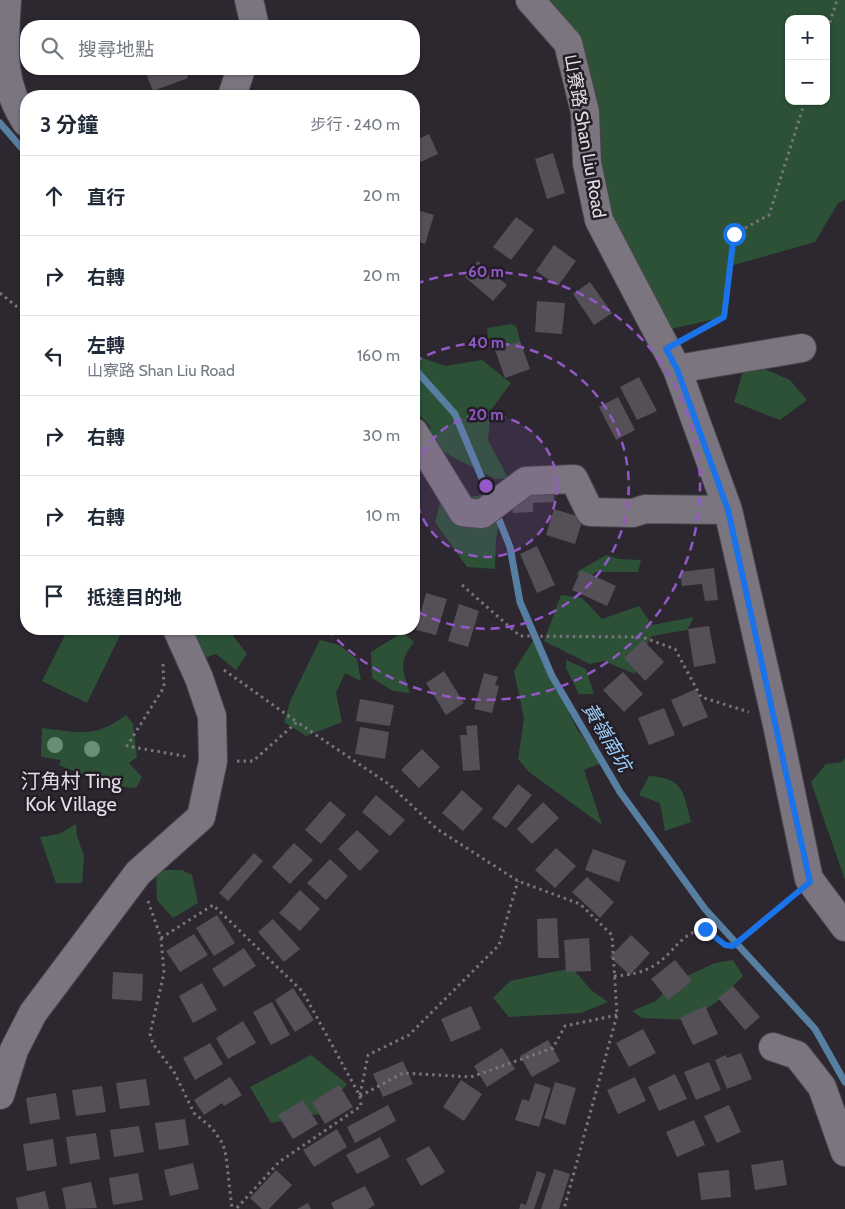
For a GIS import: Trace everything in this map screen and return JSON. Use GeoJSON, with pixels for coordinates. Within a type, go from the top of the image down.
{"type":"FeatureCollection","features":[{"type":"Feature","properties":{"kind":"street"},"geometry":{"type":"LineString","coordinates":[[7,0],[2,68],[14,106],[20,114]]}},
{"type":"Feature","properties":{"kind":"street"},"geometry":{"type":"LineString","coordinates":[[249,0],[254,20]]}},
{"type":"Feature","properties":{"kind":"street","name":"山寮路 Shan Liu Road"},"geometry":{"type":"LineString","coordinates":[[530,0],[568,43],[585,112],[587,163],[599,220],[672,359],[728,510],[776,720],[810,882],[845,927]]}},
{"type":"Feature","properties":{"kind":"street"},"geometry":{"type":"LineString","coordinates":[[234,90],[239,75]]}},
{"type":"Feature","properties":{"kind":"street"},"geometry":{"type":"LineString","coordinates":[[672,359],[802,348]]}},
{"type":"Feature","properties":{"kind":"street"},"geometry":{"type":"LineString","coordinates":[[420,442],[463,512],[482,514],[526,481],[574,479],[590,512],[633,513],[644,508],[728,510]]}},
{"type":"Feature","properties":{"kind":"street"},"geometry":{"type":"LineString","coordinates":[[0,1095],[14,1050],[30,1019],[138,874],[200,818],[213,761],[212,716],[199,678],[180,635]]}},
{"type":"Feature","properties":{"kind":"street"},"geometry":{"type":"LineString","coordinates":[[772,1047],[797,1055],[822,1087],[845,1152]]}},
{"type":"Feature","properties":{"kind":"path"},"geometry":{"type":"LineString","coordinates":[[830,22],[837,0]]}},
{"type":"Feature","properties":{"kind":"path"},"geometry":{"type":"LineString","coordinates":[[672,359],[724,317],[734,234],[769,215],[804,105]]}},
{"type":"Feature","properties":{"kind":"path"},"geometry":{"type":"LineString","coordinates":[[0,293],[20,309]]}},
{"type":"Feature","properties":{"kind":"path"},"geometry":{"type":"LineString","coordinates":[[462,586],[520,636],[642,637],[675,649],[701,697],[776,720]]}},
{"type":"Feature","properties":{"kind":"path"},"geometry":{"type":"LineString","coordinates":[[163,661],[164,687],[127,746],[213,761],[253,761],[297,722]]}},
{"type":"Feature","properties":{"kind":"path"},"geometry":{"type":"LineString","coordinates":[[217,665],[390,785],[437,829],[518,881],[580,904],[612,935],[617,1015],[564,1209]]}},
{"type":"Feature","properties":{"kind":"path"},"geometry":{"type":"LineString","coordinates":[[138,874],[161,938],[164,973],[150,1034],[157,1051],[177,1077],[194,1113],[212,1128],[222,1144],[226,1156],[232,1209]]}},
{"type":"Feature","properties":{"kind":"path"},"geometry":{"type":"LineString","coordinates":[[236,1209],[279,1162],[361,1106],[360,1096],[368,1054],[409,1035],[499,945],[518,881]]}},
{"type":"Feature","properties":{"kind":"path"},"geometry":{"type":"LineString","coordinates":[[614,976],[633,975],[656,964],[686,934],[694,931],[705,929],[725,945],[733,946],[810,882]]}},
{"type":"Feature","properties":{"kind":"path"},"geometry":{"type":"LineString","coordinates":[[161,938],[213,905],[303,992],[360,1096]]}},
{"type":"Feature","properties":{"kind":"path"},"geometry":{"type":"LineString","coordinates":[[360,1096],[403,1073],[471,1077],[553,1048],[565,1026],[617,1015]]}},
{"type":"Feature","properties":{"kind":"green space"},"geometry":{"type":"Polygon","coordinates":[[[517,0],[845,0],[845,200],[838,203],[815,242],[730,266],[724,317],[658,332],[595,205],[578,82],[517,0]]]}},
{"type":"Feature","properties":{"kind":"green space"},"geometry":{"type":"Polygon","coordinates":[[[511,324],[516,326],[520,340],[510,351],[489,350],[487,328],[511,324]]]}},
{"type":"Feature","properties":{"kind":"green space"},"geometry":{"type":"Polygon","coordinates":[[[420,357],[446,366],[482,360],[511,383],[491,410],[488,440],[508,478],[495,479],[432,446],[430,426],[420,415],[420,357]]]}},
{"type":"Feature","properties":{"kind":"green space"},"geometry":{"type":"Polygon","coordinates":[[[755,365],[790,380],[807,400],[780,420],[734,402],[744,368],[755,365]]]}},
{"type":"Feature","properties":{"kind":"green space"},"geometry":{"type":"Polygon","coordinates":[[[493,491],[502,508],[496,539],[495,569],[467,567],[435,522],[441,499],[477,496],[493,491]]]}},
{"type":"Feature","properties":{"kind":"green space"},"geometry":{"type":"Polygon","coordinates":[[[606,555],[619,559],[641,560],[638,572],[596,572],[580,583],[577,572],[606,555]]]}},
{"type":"Feature","properties":{"kind":"green space"},"geometry":{"type":"Polygon","coordinates":[[[561,595],[582,598],[602,619],[639,606],[652,625],[694,617],[687,630],[652,636],[644,649],[635,674],[604,661],[590,664],[544,641],[561,595]]]}},
{"type":"Feature","properties":{"kind":"green space"},"geometry":{"type":"Polygon","coordinates":[[[65,635],[120,635],[87,703],[42,681],[65,635]]]}},
{"type":"Feature","properties":{"kind":"green space"},"geometry":{"type":"Polygon","coordinates":[[[175,635],[233,635],[247,654],[236,670],[216,654],[201,659],[175,635]]]}},
{"type":"Feature","properties":{"kind":"green space"},"geometry":{"type":"Polygon","coordinates":[[[398,635],[406,635],[414,642],[406,655],[403,667],[410,693],[393,691],[372,678],[371,652],[398,635]]]}},
{"type":"Feature","properties":{"kind":"green space"},"geometry":{"type":"Polygon","coordinates":[[[534,639],[577,729],[601,763],[584,770],[602,825],[529,772],[518,759],[524,718],[514,671],[534,639]]]}},
{"type":"Feature","properties":{"kind":"green space"},"geometry":{"type":"Polygon","coordinates":[[[320,640],[339,645],[357,659],[361,681],[345,673],[336,693],[342,722],[306,736],[284,722],[291,699],[320,640]]]}},
{"type":"Feature","properties":{"kind":"green space"},"geometry":{"type":"Polygon","coordinates":[[[566,660],[586,669],[594,694],[579,694],[566,668],[566,660]]]}},
{"type":"Feature","properties":{"kind":"green space"},"geometry":{"type":"Polygon","coordinates":[[[126,715],[133,724],[137,757],[129,763],[142,777],[136,788],[98,785],[91,771],[81,774],[59,765],[61,760],[41,757],[42,728],[77,732],[96,731],[115,723],[126,715]]]}},
{"type":"Feature","properties":{"kind":"green space"},"geometry":{"type":"Polygon","coordinates":[[[845,757],[845,880],[811,782],[826,764],[843,762],[845,757]]]}},
{"type":"Feature","properties":{"kind":"green space"},"geometry":{"type":"Polygon","coordinates":[[[649,776],[661,777],[676,784],[686,802],[691,822],[665,831],[660,803],[639,795],[649,776]]]}},
{"type":"Feature","properties":{"kind":"green space"},"geometry":{"type":"Polygon","coordinates":[[[76,824],[77,836],[84,856],[82,883],[56,883],[40,837],[59,834],[76,824]]]}},
{"type":"Feature","properties":{"kind":"green space"},"geometry":{"type":"Polygon","coordinates":[[[182,870],[192,875],[198,903],[173,918],[157,900],[156,871],[182,870]]]}},
{"type":"Feature","properties":{"kind":"green space"},"geometry":{"type":"Polygon","coordinates":[[[733,960],[743,976],[719,1000],[691,1020],[642,1018],[632,1011],[656,1001],[674,982],[715,963],[733,960]]]}},
{"type":"Feature","properties":{"kind":"green space"},"geometry":{"type":"Polygon","coordinates":[[[572,968],[591,990],[608,1002],[581,1013],[509,1017],[493,998],[510,981],[572,968]]]}},
{"type":"Feature","properties":{"kind":"green space"},"geometry":{"type":"Polygon","coordinates":[[[311,1055],[347,1084],[324,1113],[271,1123],[250,1087],[311,1055]]]}},
{"type":"Feature","properties":{"kind":"building"},"geometry":{"type":"Polygon","coordinates":[[[147,75],[187,75],[188,78],[153,90],[147,75]]]}},
{"type":"Feature","properties":{"kind":"building"},"geometry":{"type":"Polygon","coordinates":[[[429,134],[438,154],[420,162],[420,138],[429,134]]]}},
{"type":"Feature","properties":{"kind":"building"},"geometry":{"type":"Polygon","coordinates":[[[553,153],[565,193],[547,199],[535,159],[553,153]]]}},
{"type":"Feature","properties":{"kind":"building"},"geometry":{"type":"Polygon","coordinates":[[[420,211],[434,215],[425,244],[420,242],[420,211]]]}},
{"type":"Feature","properties":{"kind":"building"},"geometry":{"type":"Polygon","coordinates":[[[516,217],[534,230],[511,260],[493,247],[516,217]]]}},
{"type":"Feature","properties":{"kind":"building"},"geometry":{"type":"Polygon","coordinates":[[[554,245],[576,261],[558,286],[536,271],[554,245]]]}},
{"type":"Feature","properties":{"kind":"building"},"geometry":{"type":"Polygon","coordinates":[[[478,261],[507,285],[493,301],[465,277],[478,261]]]}},
{"type":"Feature","properties":{"kind":"building"},"geometry":{"type":"Polygon","coordinates":[[[590,282],[612,313],[594,325],[573,294],[590,282]]]}},
{"type":"Feature","properties":{"kind":"building"},"geometry":{"type":"Polygon","coordinates":[[[537,301],[565,303],[562,334],[535,332],[537,301]]]}},
{"type":"Feature","properties":{"kind":"building"},"geometry":{"type":"Polygon","coordinates":[[[520,341],[530,369],[505,378],[495,350],[520,341]]]}},
{"type":"Feature","properties":{"kind":"building"},"geometry":{"type":"Polygon","coordinates":[[[639,377],[657,411],[637,420],[620,387],[639,377]]]}},
{"type":"Feature","properties":{"kind":"building"},"geometry":{"type":"Polygon","coordinates":[[[618,397],[635,430],[616,440],[599,407],[618,397]]]}},
{"type":"Feature","properties":{"kind":"building"},"geometry":{"type":"Polygon","coordinates":[[[553,486],[554,502],[533,503],[533,512],[513,513],[511,489],[553,486]]]}},
{"type":"Feature","properties":{"kind":"building"},"geometry":{"type":"Polygon","coordinates":[[[554,509],[583,518],[575,544],[546,535],[554,509]]]}},
{"type":"Feature","properties":{"kind":"building"},"geometry":{"type":"Polygon","coordinates":[[[537,546],[555,585],[537,593],[520,554],[537,546]]]}},
{"type":"Feature","properties":{"kind":"building"},"geometry":{"type":"Polygon","coordinates":[[[714,568],[718,600],[705,601],[702,584],[682,586],[680,572],[714,568]]]}},
{"type":"Feature","properties":{"kind":"building"},"geometry":{"type":"Polygon","coordinates":[[[581,570],[616,586],[607,606],[572,590],[581,570]]]}},
{"type":"Feature","properties":{"kind":"building"},"geometry":{"type":"Polygon","coordinates":[[[426,593],[447,599],[436,635],[420,631],[420,615],[426,593]]]}},
{"type":"Feature","properties":{"kind":"building"},"geometry":{"type":"Polygon","coordinates":[[[459,604],[479,611],[468,647],[448,641],[459,604]]]}},
{"type":"Feature","properties":{"kind":"building"},"geometry":{"type":"Polygon","coordinates":[[[709,626],[716,663],[694,667],[688,629],[709,626]]]}},
{"type":"Feature","properties":{"kind":"building"},"geometry":{"type":"Polygon","coordinates":[[[643,640],[664,662],[645,681],[624,658],[643,640]]]}},
{"type":"Feature","properties":{"kind":"building"},"geometry":{"type":"Polygon","coordinates":[[[444,671],[464,703],[446,715],[426,683],[444,671]]]}},
{"type":"Feature","properties":{"kind":"building"},"geometry":{"type":"Polygon","coordinates":[[[623,672],[643,694],[624,712],[603,690],[623,672]]]}},
{"type":"Feature","properties":{"kind":"building"},"geometry":{"type":"Polygon","coordinates":[[[484,673],[498,677],[495,685],[499,686],[492,713],[474,709],[484,673]]]}},
{"type":"Feature","properties":{"kind":"building"},"geometry":{"type":"Polygon","coordinates":[[[696,689],[708,717],[683,727],[671,700],[696,689]]]}},
{"type":"Feature","properties":{"kind":"building"},"geometry":{"type":"Polygon","coordinates":[[[360,699],[394,705],[390,726],[356,721],[360,699]]]}},
{"type":"Feature","properties":{"kind":"building"},"geometry":{"type":"Polygon","coordinates":[[[664,708],[675,735],[649,745],[638,718],[664,708]]]}},
{"type":"Feature","properties":{"kind":"building"},"geometry":{"type":"Polygon","coordinates":[[[477,725],[480,770],[463,771],[460,735],[467,735],[466,726],[477,725]]]}},
{"type":"Feature","properties":{"kind":"building"},"geometry":{"type":"Polygon","coordinates":[[[360,727],[389,732],[385,759],[355,754],[360,727]]]}},
{"type":"Feature","properties":{"kind":"building"},"geometry":{"type":"Polygon","coordinates":[[[422,749],[440,767],[419,788],[401,770],[422,749]]]}},
{"type":"Feature","properties":{"kind":"building"},"geometry":{"type":"Polygon","coordinates":[[[518,784],[532,795],[506,828],[492,818],[518,784]]]}},
{"type":"Feature","properties":{"kind":"building"},"geometry":{"type":"Polygon","coordinates":[[[462,790],[483,809],[463,831],[442,813],[462,790]]]}},
{"type":"Feature","properties":{"kind":"building"},"geometry":{"type":"Polygon","coordinates":[[[376,795],[405,820],[390,836],[362,812],[376,795]]]}},
{"type":"Feature","properties":{"kind":"building"},"geometry":{"type":"Polygon","coordinates":[[[330,801],[346,815],[321,844],[305,830],[330,801]]]}},
{"type":"Feature","properties":{"kind":"building"},"geometry":{"type":"Polygon","coordinates":[[[543,802],[559,818],[532,844],[517,829],[543,802]]]}},
{"type":"Feature","properties":{"kind":"building"},"geometry":{"type":"Polygon","coordinates":[[[357,830],[379,851],[360,871],[338,849],[357,830]]]}},
{"type":"Feature","properties":{"kind":"building"},"geometry":{"type":"Polygon","coordinates":[[[294,843],[313,860],[290,884],[272,867],[294,843]]]}},
{"type":"Feature","properties":{"kind":"building"},"geometry":{"type":"Polygon","coordinates":[[[556,848],[576,866],[555,888],[535,870],[556,848]]]}},
{"type":"Feature","properties":{"kind":"building"},"geometry":{"type":"Polygon","coordinates":[[[593,849],[626,861],[619,882],[585,870],[593,849]]]}},
{"type":"Feature","properties":{"kind":"building"},"geometry":{"type":"Polygon","coordinates":[[[254,853],[263,861],[228,901],[219,893],[254,853]]]}},
{"type":"Feature","properties":{"kind":"building"},"geometry":{"type":"Polygon","coordinates":[[[330,859],[348,876],[326,900],[307,883],[330,859]]]}},
{"type":"Feature","properties":{"kind":"building"},"geometry":{"type":"Polygon","coordinates":[[[587,877],[614,902],[600,918],[572,892],[587,877]]]}},
{"type":"Feature","properties":{"kind":"building"},"geometry":{"type":"Polygon","coordinates":[[[300,890],[320,909],[300,931],[279,913],[300,890]]]}},
{"type":"Feature","properties":{"kind":"building"},"geometry":{"type":"Polygon","coordinates":[[[217,915],[235,943],[214,956],[196,928],[217,915]]]}},
{"type":"Feature","properties":{"kind":"building"},"geometry":{"type":"Polygon","coordinates":[[[557,918],[559,958],[538,958],[537,919],[557,918]]]}},
{"type":"Feature","properties":{"kind":"building"},"geometry":{"type":"Polygon","coordinates":[[[273,919],[300,949],[284,962],[258,932],[273,919]]]}},
{"type":"Feature","properties":{"kind":"building"},"geometry":{"type":"Polygon","coordinates":[[[194,934],[208,955],[180,972],[166,951],[194,934]]]}},
{"type":"Feature","properties":{"kind":"building"},"geometry":{"type":"Polygon","coordinates":[[[631,935],[650,953],[630,975],[610,957],[631,935]]]}},
{"type":"Feature","properties":{"kind":"building"},"geometry":{"type":"Polygon","coordinates":[[[589,938],[591,971],[566,972],[564,940],[589,938]]]}},
{"type":"Feature","properties":{"kind":"building"},"geometry":{"type":"Polygon","coordinates":[[[244,948],[256,966],[224,987],[212,969],[244,948]]]}},
{"type":"Feature","properties":{"kind":"building"},"geometry":{"type":"Polygon","coordinates":[[[675,960],[692,981],[668,1000],[651,979],[675,960]]]}},
{"type":"Feature","properties":{"kind":"building"},"geometry":{"type":"Polygon","coordinates":[[[113,972],[143,974],[142,1001],[112,999],[113,972]]]}},
{"type":"Feature","properties":{"kind":"building"},"geometry":{"type":"Polygon","coordinates":[[[202,983],[217,1010],[193,1023],[179,996],[202,983]]]}},
{"type":"Feature","properties":{"kind":"building"},"geometry":{"type":"Polygon","coordinates":[[[733,986],[760,1017],[745,1030],[718,998],[733,986]]]}},
{"type":"Feature","properties":{"kind":"building"},"geometry":{"type":"Polygon","coordinates":[[[293,988],[314,1020],[295,1032],[275,1000],[293,988]]]}},
{"type":"Feature","properties":{"kind":"building"},"geometry":{"type":"Polygon","coordinates":[[[272,1002],[290,1035],[271,1045],[253,1012],[272,1002]]]}},
{"type":"Feature","properties":{"kind":"building"},"geometry":{"type":"Polygon","coordinates":[[[471,1006],[481,1029],[451,1042],[441,1019],[471,1006]]]}},
{"type":"Feature","properties":{"kind":"building"},"geometry":{"type":"Polygon","coordinates":[[[705,1006],[718,1034],[693,1045],[680,1018],[705,1006]]]}},
{"type":"Feature","properties":{"kind":"building"},"geometry":{"type":"Polygon","coordinates":[[[243,1021],[256,1043],[228,1059],[216,1038],[243,1021]]]}},
{"type":"Feature","properties":{"kind":"building"},"geometry":{"type":"Polygon","coordinates":[[[643,1029],[656,1053],[629,1067],[616,1043],[643,1029]]]}},
{"type":"Feature","properties":{"kind":"building"},"geometry":{"type":"Polygon","coordinates":[[[548,1040],[560,1061],[532,1077],[520,1056],[548,1040]]]}},
{"type":"Feature","properties":{"kind":"building"},"geometry":{"type":"Polygon","coordinates":[[[210,1043],[223,1064],[195,1080],[183,1058],[210,1043]]]}},
{"type":"Feature","properties":{"kind":"building"},"geometry":{"type":"Polygon","coordinates":[[[502,1048],[515,1069],[487,1087],[474,1066],[502,1048]]]}},
{"type":"Feature","properties":{"kind":"building"},"geometry":{"type":"Polygon","coordinates":[[[741,1053],[752,1079],[727,1089],[715,1060],[726,1055],[727,1058],[741,1053]]]}},
{"type":"Feature","properties":{"kind":"building"},"geometry":{"type":"Polygon","coordinates":[[[403,1061],[413,1084],[383,1097],[373,1074],[403,1061]]]}},
{"type":"Feature","properties":{"kind":"building"},"geometry":{"type":"Polygon","coordinates":[[[709,1062],[721,1090],[696,1100],[684,1072],[709,1062]]]}},
{"type":"Feature","properties":{"kind":"building"},"geometry":{"type":"Polygon","coordinates":[[[675,1074],[687,1099],[659,1111],[648,1087],[675,1074]]]}},
{"type":"Feature","properties":{"kind":"building"},"geometry":{"type":"Polygon","coordinates":[[[230,1077],[242,1095],[224,1106],[222,1103],[204,1115],[194,1100],[230,1077]]]}},
{"type":"Feature","properties":{"kind":"building"},"geometry":{"type":"Polygon","coordinates":[[[635,1077],[646,1101],[618,1114],[607,1090],[635,1077]]]}},
{"type":"Feature","properties":{"kind":"building"},"geometry":{"type":"Polygon","coordinates":[[[146,1079],[150,1105],[120,1109],[116,1083],[146,1079]]]}},
{"type":"Feature","properties":{"kind":"building"},"geometry":{"type":"Polygon","coordinates":[[[461,1080],[482,1094],[464,1121],[443,1107],[461,1080]]]}},
{"type":"Feature","properties":{"kind":"building"},"geometry":{"type":"Polygon","coordinates":[[[555,1082],[576,1088],[565,1125],[544,1118],[555,1082]]]}},
{"type":"Feature","properties":{"kind":"building"},"geometry":{"type":"Polygon","coordinates":[[[535,1083],[551,1088],[539,1127],[515,1120],[522,1099],[529,1101],[535,1083]]]}},
{"type":"Feature","properties":{"kind":"building"},"geometry":{"type":"Polygon","coordinates":[[[339,1085],[353,1107],[325,1124],[312,1102],[339,1085]]]}},
{"type":"Feature","properties":{"kind":"building"},"geometry":{"type":"Polygon","coordinates":[[[102,1086],[106,1112],[76,1116],[72,1090],[102,1086]]]}},
{"type":"Feature","properties":{"kind":"building"},"geometry":{"type":"Polygon","coordinates":[[[56,1093],[60,1119],[30,1124],[26,1098],[56,1093]]]}},
{"type":"Feature","properties":{"kind":"building"},"geometry":{"type":"Polygon","coordinates":[[[303,1100],[318,1124],[293,1139],[278,1115],[303,1100]]]}},
{"type":"Feature","properties":{"kind":"building"},"geometry":{"type":"Polygon","coordinates":[[[388,1105],[396,1121],[355,1143],[347,1127],[388,1105]]]}},
{"type":"Feature","properties":{"kind":"building"},"geometry":{"type":"Polygon","coordinates":[[[729,1105],[741,1132],[717,1143],[704,1116],[729,1105]]]}},
{"type":"Feature","properties":{"kind":"building"},"geometry":{"type":"Polygon","coordinates":[[[185,1119],[189,1145],[159,1150],[155,1123],[185,1119]]]}},
{"type":"Feature","properties":{"kind":"building"},"geometry":{"type":"Polygon","coordinates":[[[694,1120],[705,1145],[677,1157],[666,1132],[694,1120]]]}},
{"type":"Feature","properties":{"kind":"building"},"geometry":{"type":"Polygon","coordinates":[[[139,1126],[144,1152],[114,1157],[110,1130],[139,1126]]]}},
{"type":"Feature","properties":{"kind":"building"},"geometry":{"type":"Polygon","coordinates":[[[337,1129],[347,1147],[314,1167],[303,1150],[337,1129]]]}},
{"type":"Feature","properties":{"kind":"building"},"geometry":{"type":"Polygon","coordinates":[[[96,1133],[100,1159],[70,1164],[66,1137],[96,1133]]]}},
{"type":"Feature","properties":{"kind":"building"},"geometry":{"type":"Polygon","coordinates":[[[380,1137],[390,1157],[357,1174],[346,1155],[380,1137]]]}},
{"type":"Feature","properties":{"kind":"building"},"geometry":{"type":"Polygon","coordinates":[[[53,1139],[57,1166],[27,1171],[23,1144],[53,1139]]]}},
{"type":"Feature","properties":{"kind":"building"},"geometry":{"type":"Polygon","coordinates":[[[429,1146],[445,1172],[421,1186],[406,1159],[429,1146]]]}},
{"type":"Feature","properties":{"kind":"building"},"geometry":{"type":"Polygon","coordinates":[[[783,1160],[787,1185],[755,1190],[751,1165],[783,1160]]]}},
{"type":"Feature","properties":{"kind":"building"},"geometry":{"type":"Polygon","coordinates":[[[193,1163],[199,1189],[170,1196],[164,1170],[193,1163]]]}},
{"type":"Feature","properties":{"kind":"building"},"geometry":{"type":"Polygon","coordinates":[[[554,1169],[570,1174],[559,1209],[541,1209],[554,1169]]]}},
{"type":"Feature","properties":{"kind":"building"},"geometry":{"type":"Polygon","coordinates":[[[276,1170],[292,1185],[269,1209],[262,1209],[250,1198],[276,1170]]]}},
{"type":"Feature","properties":{"kind":"building"},"geometry":{"type":"Polygon","coordinates":[[[729,1170],[731,1197],[701,1200],[698,1173],[729,1170]]]}},
{"type":"Feature","properties":{"kind":"building"},"geometry":{"type":"Polygon","coordinates":[[[537,1171],[546,1174],[534,1209],[519,1209],[521,1203],[526,1205],[537,1171]]]}},
{"type":"Feature","properties":{"kind":"building"},"geometry":{"type":"Polygon","coordinates":[[[138,1173],[143,1200],[113,1205],[109,1178],[138,1173]]]}},
{"type":"Feature","properties":{"kind":"building"},"geometry":{"type":"Polygon","coordinates":[[[91,1182],[97,1208],[66,1209],[62,1188],[91,1182]]]}},
{"type":"Feature","properties":{"kind":"building"},"geometry":{"type":"Polygon","coordinates":[[[365,1186],[375,1205],[368,1209],[334,1209],[331,1203],[365,1186]]]}},
{"type":"Feature","properties":{"kind":"building"},"geometry":{"type":"Polygon","coordinates":[[[45,1191],[49,1209],[18,1209],[16,1198],[45,1191]]]}},
{"type":"Feature","properties":{"kind":"building"},"geometry":{"type":"Polygon","coordinates":[[[308,1203],[311,1209],[297,1209],[308,1203]]]}},
{"type":"Feature","properties":{"kind":"waterway","name":"黃嶺南坑"},"geometry":{"type":"LineString","coordinates":[[0,123],[20,146]]}},
{"type":"Feature","properties":{"kind":"waterway","name":"黃嶺南坑"},"geometry":{"type":"LineString","coordinates":[[420,375],[455,414],[491,500]]}},
{"type":"Feature","properties":{"kind":"waterway","name":"黃嶺南坑"},"geometry":{"type":"LineString","coordinates":[[496,512],[510,547],[520,602],[552,676],[620,792],[705,909],[815,1029],[845,1082]]}},
{"type":"Feature","properties":{"kind":"district","name":"汀角村 Ting Kok Village"},"geometry":{"type":"Point","coordinates":[71,792]}},
{"type":"Feature","properties":{"kind":"route"},"geometry":{"type":"LineString","coordinates":[[705,929],[710,931],[725,945],[733,946],[810,882],[776,720],[754,632],[728,510],[677,369],[666,349],[724,317],[734,234]]}}]}
